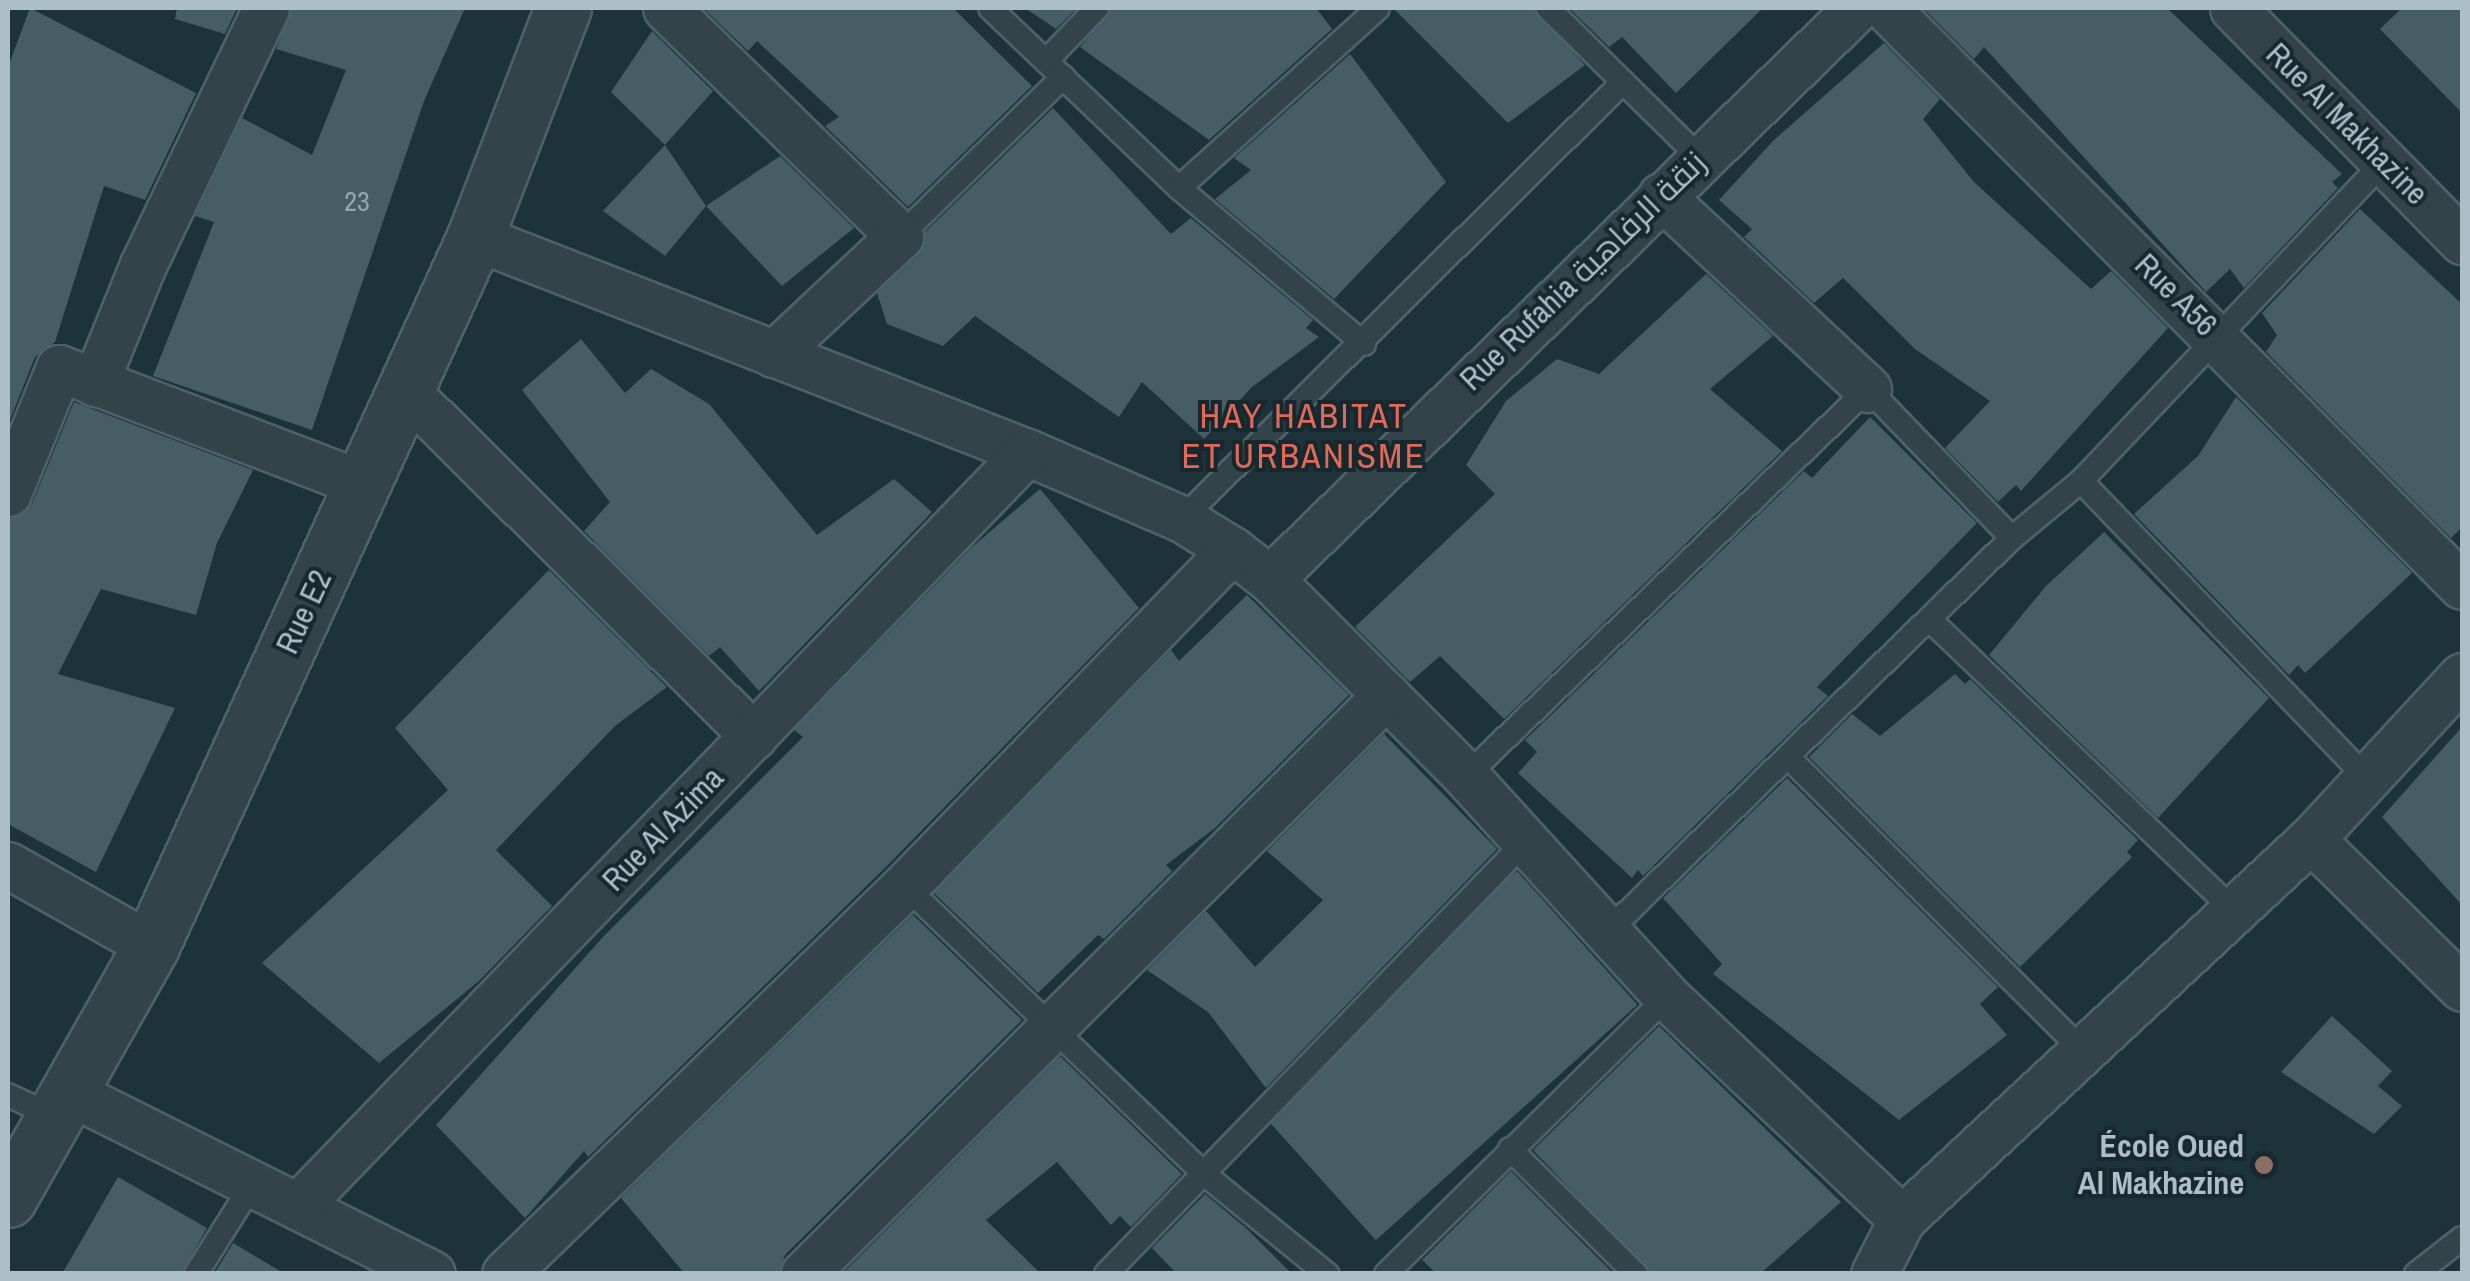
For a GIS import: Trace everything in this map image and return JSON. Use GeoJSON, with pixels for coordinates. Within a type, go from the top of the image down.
{"type":"FeatureCollection","features":[{"type":"Feature","properties":{"kind":"street"},"geometry":{"type":"LineString","coordinates":[[95,383],[143,265],[266,8]]}},
{"type":"Feature","properties":{"kind":"street","name":"Rue E2"},"geometry":{"type":"LineString","coordinates":[[28,1134],[151,946],[475,238],[563,8]]}},
{"type":"Feature","properties":{"kind":"street"},"geometry":{"type":"LineString","coordinates":[[666,8],[900,236],[774,354]]}},
{"type":"Feature","properties":{"kind":"street","name":"Rue Rufahia زنقة الرفاهية"},"geometry":{"type":"LineString","coordinates":[[1270,579],[1857,8]]}},
{"type":"Feature","properties":{"kind":"street","name":"Rue A56"},"geometry":{"type":"LineString","coordinates":[[1886,8],[2462,586]]}},
{"type":"Feature","properties":{"kind":"street","name":"Rue Al Makhazine"},"geometry":{"type":"LineString","coordinates":[[2233,8],[2462,241]]}},
{"type":"Feature","properties":{"kind":"street"},"geometry":{"type":"LineString","coordinates":[[1661,196],[1868,388]]}},
{"type":"Feature","properties":{"kind":"street"},"geometry":{"type":"LineString","coordinates":[[475,238],[1028,452],[1182,519],[1232,550],[1270,579],[1466,776],[1667,997],[1902,1219]]}},
{"type":"Feature","properties":{"kind":"street"},"geometry":{"type":"LineString","coordinates":[[8,493],[57,370],[362,484]]}},
{"type":"Feature","properties":{"kind":"street"},"geometry":{"type":"LineString","coordinates":[[406,390],[753,736]]}},
{"type":"Feature","properties":{"kind":"street","name":"Rue Al Azima"},"geometry":{"type":"LineString","coordinates":[[300,1206],[1028,452]]}},
{"type":"Feature","properties":{"kind":"street"},"geometry":{"type":"LineString","coordinates":[[506,1274],[905,886],[1232,550]]}},
{"type":"Feature","properties":{"kind":"street"},"geometry":{"type":"LineString","coordinates":[[1874,1274],[1902,1219],[2311,839],[2370,780],[2462,676]]}},
{"type":"Feature","properties":{"kind":"street"},"geometry":{"type":"LineString","coordinates":[[804,1274],[1386,694]]}},
{"type":"Feature","properties":{"kind":"street"},"geometry":{"type":"LineString","coordinates":[[2311,839],[2462,988]]}},
{"type":"Feature","properties":{"kind":"street"},"geometry":{"type":"LineString","coordinates":[[8,865],[151,946]]}},
{"type":"Feature","properties":{"kind":"street"},"geometry":{"type":"LineString","coordinates":[[28,1134],[253,1183],[432,1274]]}},
{"type":"Feature","properties":{"kind":"lane"},"geometry":{"type":"LineString","coordinates":[[990,8],[1180,188],[1364,344]]}},
{"type":"Feature","properties":{"kind":"lane"},"geometry":{"type":"LineString","coordinates":[[900,236],[1054,69],[1098,8]]}},
{"type":"Feature","properties":{"kind":"lane"},"geometry":{"type":"LineString","coordinates":[[1180,188],[1378,8]]}},
{"type":"Feature","properties":{"kind":"lane"},"geometry":{"type":"LineString","coordinates":[[1548,8],[1700,158]]}},
{"type":"Feature","properties":{"kind":"lane"},"geometry":{"type":"LineString","coordinates":[[1182,519],[1364,344],[1623,82]]}},
{"type":"Feature","properties":{"kind":"lane"},"geometry":{"type":"LineString","coordinates":[[1607,932],[1790,759],[2012,538],[2080,480],[2215,334],[2384,162]]}},
{"type":"Feature","properties":{"kind":"lane"},"geometry":{"type":"LineString","coordinates":[[1466,776],[1868,388],[2012,538]]}},
{"type":"Feature","properties":{"kind":"lane"},"geometry":{"type":"LineString","coordinates":[[2080,480],[2370,780]]}},
{"type":"Feature","properties":{"kind":"lane"},"geometry":{"type":"LineString","coordinates":[[1930,620],[2232,910]]}},
{"type":"Feature","properties":{"kind":"lane"},"geometry":{"type":"LineString","coordinates":[[1790,759],[2084,1052]]}},
{"type":"Feature","properties":{"kind":"lane"},"geometry":{"type":"LineString","coordinates":[[1106,1274],[1526,842]]}},
{"type":"Feature","properties":{"kind":"lane"},"geometry":{"type":"LineString","coordinates":[[905,886],[1204,1174],[1326,1274]]}},
{"type":"Feature","properties":{"kind":"lane"},"geometry":{"type":"LineString","coordinates":[[1386,1274],[1667,997]]}},
{"type":"Feature","properties":{"kind":"lane"},"geometry":{"type":"LineString","coordinates":[[1510,1149],[1636,1274]]}},
{"type":"Feature","properties":{"kind":"lane"},"geometry":{"type":"LineString","coordinates":[[196,1274],[253,1183]]}},
{"type":"Feature","properties":{"kind":"lane"},"geometry":{"type":"LineString","coordinates":[[2416,1274],[2462,1238]]}},
{"type":"Feature","properties":{"kind":"building"},"geometry":{"type":"Polygon","coordinates":[[[30,8],[196,93],[145,200],[104,186],[55,342],[35,357],[8,425],[8,67],[30,8]]]}},
{"type":"Feature","properties":{"kind":"building"},"geometry":{"type":"Polygon","coordinates":[[[177,8],[237,8],[225,34],[175,19],[177,8]]]}},
{"type":"Feature","properties":{"kind":"building"},"geometry":{"type":"Polygon","coordinates":[[[292,8],[465,8],[424,101],[312,430],[153,376],[214,222],[195,216],[242,118],[312,155],[346,70],[276,49],[292,8]]]}},
{"type":"Feature","properties":{"kind":"building"},"geometry":{"type":"Polygon","coordinates":[[[703,8],[953,8],[1032,86],[908,207],[825,126],[839,117],[757,41],[748,51],[703,8]]]}},
{"type":"Feature","properties":{"kind":"building"},"geometry":{"type":"Polygon","coordinates":[[[1025,8],[1077,8],[1056,29],[1025,8]]]}},
{"type":"Feature","properties":{"kind":"building"},"geometry":{"type":"Polygon","coordinates":[[[1112,8],[1316,8],[1332,29],[1209,140],[1080,47],[1112,8]]]}},
{"type":"Feature","properties":{"kind":"building"},"geometry":{"type":"Polygon","coordinates":[[[1393,8],[1533,8],[1585,65],[1508,123],[1393,8]]]}},
{"type":"Feature","properties":{"kind":"building"},"geometry":{"type":"Polygon","coordinates":[[[1569,8],[1763,8],[1676,93],[1622,37],[1609,47],[1569,8]]]}},
{"type":"Feature","properties":{"kind":"building"},"geometry":{"type":"Polygon","coordinates":[[[1923,8],[2167,8],[2342,174],[2332,182],[2338,188],[2244,288],[2230,269],[2206,292],[1984,47],[1974,59],[1923,8]]]}},
{"type":"Feature","properties":{"kind":"building"},"geometry":{"type":"Polygon","coordinates":[[[2402,8],[2462,8],[2462,113],[2380,29],[2402,8]]]}},
{"type":"Feature","properties":{"kind":"building"},"geometry":{"type":"Polygon","coordinates":[[[652,31],[713,91],[665,145],[611,92],[652,31]]]}},
{"type":"Feature","properties":{"kind":"building"},"geometry":{"type":"Polygon","coordinates":[[[1884,43],[1940,99],[1923,119],[1974,182],[2091,289],[2111,271],[2168,328],[2021,491],[2016,485],[1998,502],[1945,448],[1990,401],[1915,349],[1843,278],[1814,303],[1744,237],[1752,229],[1719,200],[1773,141],[1884,43]]]}},
{"type":"Feature","properties":{"kind":"building"},"geometry":{"type":"Polygon","coordinates":[[[1350,54],[1446,182],[1334,299],[1215,199],[1251,170],[1234,158],[1350,54]]]}},
{"type":"Feature","properties":{"kind":"building"},"geometry":{"type":"Polygon","coordinates":[[[1053,108],[1171,234],[1191,218],[1313,320],[1306,328],[1319,337],[1252,387],[1204,439],[1142,382],[1119,417],[975,316],[943,346],[887,324],[877,293],[919,254],[925,232],[1053,108]]]}},
{"type":"Feature","properties":{"kind":"building"},"geometry":{"type":"Polygon","coordinates":[[[665,145],[706,206],[665,256],[603,211],[665,145]]]}},
{"type":"Feature","properties":{"kind":"building"},"geometry":{"type":"Polygon","coordinates":[[[780,156],[854,228],[782,286],[706,206],[780,156]]]}},
{"type":"Feature","properties":{"kind":"building"},"geometry":{"type":"Polygon","coordinates":[[[2360,209],[2462,304],[2462,527],[2451,538],[2266,352],[2277,335],[2262,313],[2360,209]]]}},
{"type":"Feature","properties":{"kind":"building"},"geometry":{"type":"Polygon","coordinates":[[[1706,274],[1773,336],[1710,389],[1782,451],[1504,719],[1440,656],[1410,682],[1355,627],[1495,494],[1466,465],[1506,401],[1557,359],[1599,374],[1706,274]]]}},
{"type":"Feature","properties":{"kind":"building"},"geometry":{"type":"Polygon","coordinates":[[[581,339],[625,393],[651,369],[709,404],[817,535],[894,479],[932,512],[759,691],[720,647],[709,656],[584,531],[610,502],[522,390],[581,339]]]}},
{"type":"Feature","properties":{"kind":"building"},"geometry":{"type":"Polygon","coordinates":[[[2236,397],[2412,573],[2305,673],[2298,665],[2289,675],[2134,514],[2198,456],[2236,397]]]}},
{"type":"Feature","properties":{"kind":"building"},"geometry":{"type":"Polygon","coordinates":[[[74,402],[253,470],[217,543],[196,615],[101,589],[58,674],[175,708],[96,872],[8,824],[8,519],[32,504],[74,402]]]}},
{"type":"Feature","properties":{"kind":"building"},"geometry":{"type":"Polygon","coordinates":[[[1870,417],[1977,523],[1817,687],[1828,696],[1643,876],[1638,870],[1632,878],[1518,773],[1537,752],[1525,740],[1804,471],[1812,478],[1870,417]]]}},
{"type":"Feature","properties":{"kind":"building"},"geometry":{"type":"Polygon","coordinates":[[[1040,489],[1139,608],[886,867],[588,1157],[584,1151],[525,1218],[436,1125],[603,937],[803,737],[794,730],[972,547],[1040,489]]]}},
{"type":"Feature","properties":{"kind":"building"},"geometry":{"type":"Polygon","coordinates":[[[2104,532],[2269,698],[2158,818],[1989,655],[2046,586],[2104,532]]]}},
{"type":"Feature","properties":{"kind":"building"},"geometry":{"type":"Polygon","coordinates":[[[549,570],[667,687],[615,726],[496,850],[552,906],[479,981],[379,1063],[262,963],[448,790],[395,728],[549,570]]]}},
{"type":"Feature","properties":{"kind":"building"},"geometry":{"type":"Polygon","coordinates":[[[1247,595],[1349,695],[1215,828],[1166,865],[1172,871],[1104,939],[1098,935],[1038,993],[934,893],[1171,650],[1179,661],[1247,595]]]}},
{"type":"Feature","properties":{"kind":"building"},"geometry":{"type":"Polygon","coordinates":[[[1955,674],[1965,684],[1970,679],[2138,840],[2127,852],[2132,857],[2020,967],[1809,757],[1852,714],[1880,736],[1955,674]]]}},
{"type":"Feature","properties":{"kind":"building"},"geometry":{"type":"Polygon","coordinates":[[[2462,727],[2462,905],[2382,817],[2462,727]]]}},
{"type":"Feature","properties":{"kind":"building"},"geometry":{"type":"Polygon","coordinates":[[[1384,734],[1497,849],[1266,1088],[1208,1012],[1147,970],[1206,911],[1255,967],[1323,900],[1267,851],[1384,734]]]}},
{"type":"Feature","properties":{"kind":"building"},"geometry":{"type":"Polygon","coordinates":[[[1787,778],[1998,987],[1980,1004],[2007,1035],[1899,1120],[1713,974],[1722,964],[1663,898],[1787,778]]]}},
{"type":"Feature","properties":{"kind":"building"},"geometry":{"type":"Polygon","coordinates":[[[1517,871],[1637,1005],[1376,1240],[1255,1107],[1517,871]]]}},
{"type":"Feature","properties":{"kind":"building"},"geometry":{"type":"Polygon","coordinates":[[[913,915],[1022,1020],[785,1255],[779,1274],[685,1274],[621,1198],[913,915]]]}},
{"type":"Feature","properties":{"kind":"building"},"geometry":{"type":"Polygon","coordinates":[[[2332,1016],[2392,1071],[2378,1086],[2402,1106],[2374,1134],[2281,1072],[2332,1016]]]}},
{"type":"Feature","properties":{"kind":"building"},"geometry":{"type":"Polygon","coordinates":[[[1659,1026],[1841,1202],[1760,1274],[1651,1274],[1533,1150],[1659,1026]]]}},
{"type":"Feature","properties":{"kind":"building"},"geometry":{"type":"Polygon","coordinates":[[[1060,1056],[1182,1174],[1131,1227],[1120,1216],[1111,1225],[1057,1162],[986,1220],[1041,1274],[842,1274],[1060,1056]]]}},
{"type":"Feature","properties":{"kind":"building"},"geometry":{"type":"Polygon","coordinates":[[[1511,1171],[1614,1274],[1437,1274],[1422,1260],[1511,1171]]]}},
{"type":"Feature","properties":{"kind":"building"},"geometry":{"type":"Polygon","coordinates":[[[118,1177],[207,1228],[181,1274],[62,1274],[118,1177]]]}},
{"type":"Feature","properties":{"kind":"building"},"geometry":{"type":"Polygon","coordinates":[[[1205,1194],[1292,1274],[1177,1274],[1152,1248],[1205,1194]]]}},
{"type":"Feature","properties":{"kind":"building"},"geometry":{"type":"Polygon","coordinates":[[[233,1243],[285,1274],[214,1274],[233,1243]]]}},
{"type":"Feature","properties":{"kind":"place","name":"École Oued Al Makhazine"},"geometry":{"type":"Point","coordinates":[2264,1165]}},
{"type":"Feature","properties":{"kind":"district","name":"HAY HABITAT ET URBANISME"},"geometry":{"type":"Point","coordinates":[1304,436]}}]}
